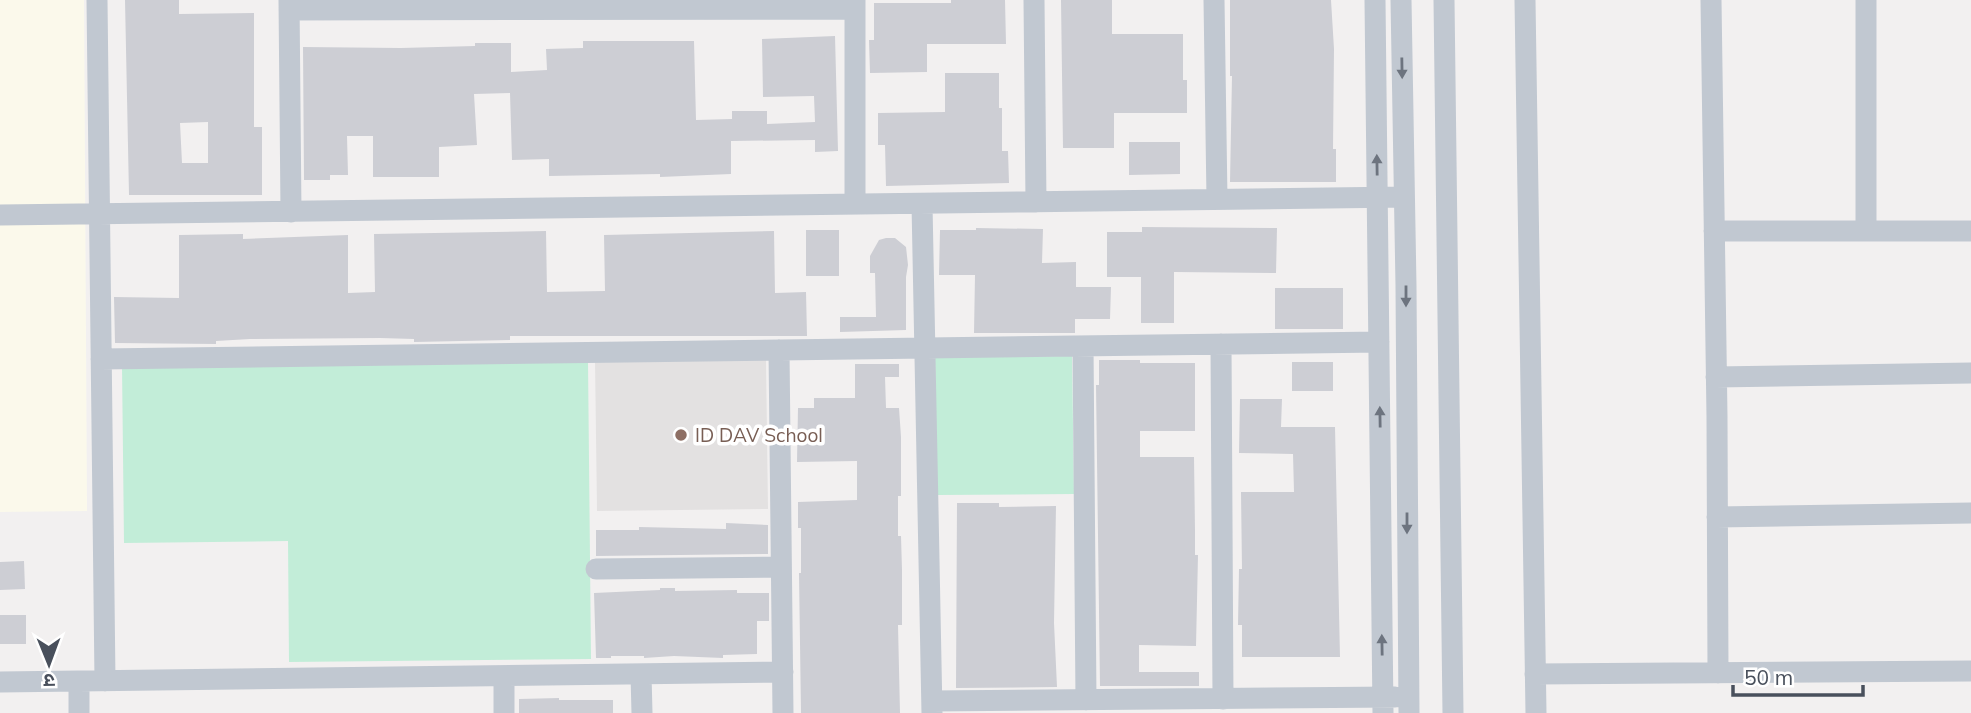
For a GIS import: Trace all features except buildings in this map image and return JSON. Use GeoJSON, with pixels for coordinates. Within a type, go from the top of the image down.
{"type":"FeatureCollection","features":[{"type":"Feature","properties":{"kind":"street"},"geometry":{"type":"LineString","coordinates":[[97,0],[105,681]]}},
{"type":"Feature","properties":{"kind":"street"},"geometry":{"type":"LineString","coordinates":[[1034,0],[1036,202]]}},
{"type":"Feature","properties":{"kind":"street"},"geometry":{"type":"LineString","coordinates":[[1214,0],[1217,199]]}},
{"type":"Feature","properties":{"kind":"street"},"geometry":{"type":"LineString","coordinates":[[1376,0],[1383,705]]}},
{"type":"Feature","properties":{"kind":"street"},"geometry":{"type":"LineString","coordinates":[[922,204],[932,707],[1086,699],[1223,699],[1409,705],[1401,0]]}},
{"type":"Feature","properties":{"kind":"street"},"geometry":{"type":"LineString","coordinates":[[1444,0],[1453,713]]}},
{"type":"Feature","properties":{"kind":"street"},"geometry":{"type":"LineString","coordinates":[[1525,0],[1536,713]]}},
{"type":"Feature","properties":{"kind":"street"},"geometry":{"type":"LineString","coordinates":[[1711,0],[1718,673]]}},
{"type":"Feature","properties":{"kind":"street"},"geometry":{"type":"LineString","coordinates":[[1866,0],[1866,231]]}},
{"type":"Feature","properties":{"kind":"street"},"geometry":{"type":"LineString","coordinates":[[291,212],[289,5],[855,5],[855,204]]}},
{"type":"Feature","properties":{"kind":"street"},"geometry":{"type":"LineString","coordinates":[[0,215],[1404,197]]}},
{"type":"Feature","properties":{"kind":"street"},"geometry":{"type":"LineString","coordinates":[[1714,231],[1971,231]]}},
{"type":"Feature","properties":{"kind":"street"},"geometry":{"type":"LineString","coordinates":[[101,359],[1379,342]]}},
{"type":"Feature","properties":{"kind":"street"},"geometry":{"type":"LineString","coordinates":[[1222,344],[1223,699]]}},
{"type":"Feature","properties":{"kind":"street"},"geometry":{"type":"LineString","coordinates":[[1083,346],[1086,699]]}},
{"type":"Feature","properties":{"kind":"street"},"geometry":{"type":"LineString","coordinates":[[779,350],[783,713]]}},
{"type":"Feature","properties":{"kind":"street"},"geometry":{"type":"LineString","coordinates":[[1716,377],[1971,373]]}},
{"type":"Feature","properties":{"kind":"street"},"geometry":{"type":"LineString","coordinates":[[1717,517],[1971,513]]}},
{"type":"Feature","properties":{"kind":"street"},"geometry":{"type":"LineString","coordinates":[[596,569],[781,567]]}},
{"type":"Feature","properties":{"kind":"street"},"geometry":{"type":"LineString","coordinates":[[1535,674],[1971,671]]}},
{"type":"Feature","properties":{"kind":"street"},"geometry":{"type":"LineString","coordinates":[[0,682],[783,672]]}},
{"type":"Feature","properties":{"kind":"street"},"geometry":{"type":"LineString","coordinates":[[641,674],[642,713]]}},
{"type":"Feature","properties":{"kind":"street"},"geometry":{"type":"LineString","coordinates":[[503,713],[504,676]]}},
{"type":"Feature","properties":{"kind":"street"},"geometry":{"type":"LineString","coordinates":[[79,681],[79,713]]}},
{"type":"Feature","properties":{"kind":"shaded area"},"geometry":{"type":"Polygon","coordinates":[[[0,0],[84,0],[87,511],[0,512],[0,0]]]}},
{"type":"Feature","properties":{"kind":"shaded area","name":"ID DAV School"},"geometry":{"type":"Polygon","coordinates":[[[766,359],[768,509],[597,511],[595,361],[766,359]]]}},
{"type":"Feature","properties":{"kind":"green space"},"geometry":{"type":"Polygon","coordinates":[[[1072,356],[1074,494],[937,495],[935,357],[1072,356]]]}},
{"type":"Feature","properties":{"kind":"green space"},"geometry":{"type":"Polygon","coordinates":[[[588,361],[591,659],[289,662],[288,541],[124,543],[122,366],[588,361]]]}},
{"type":"Feature","properties":{"kind":"place","name":"ID DAV School"},"geometry":{"type":"Point","coordinates":[681,435]}}]}
